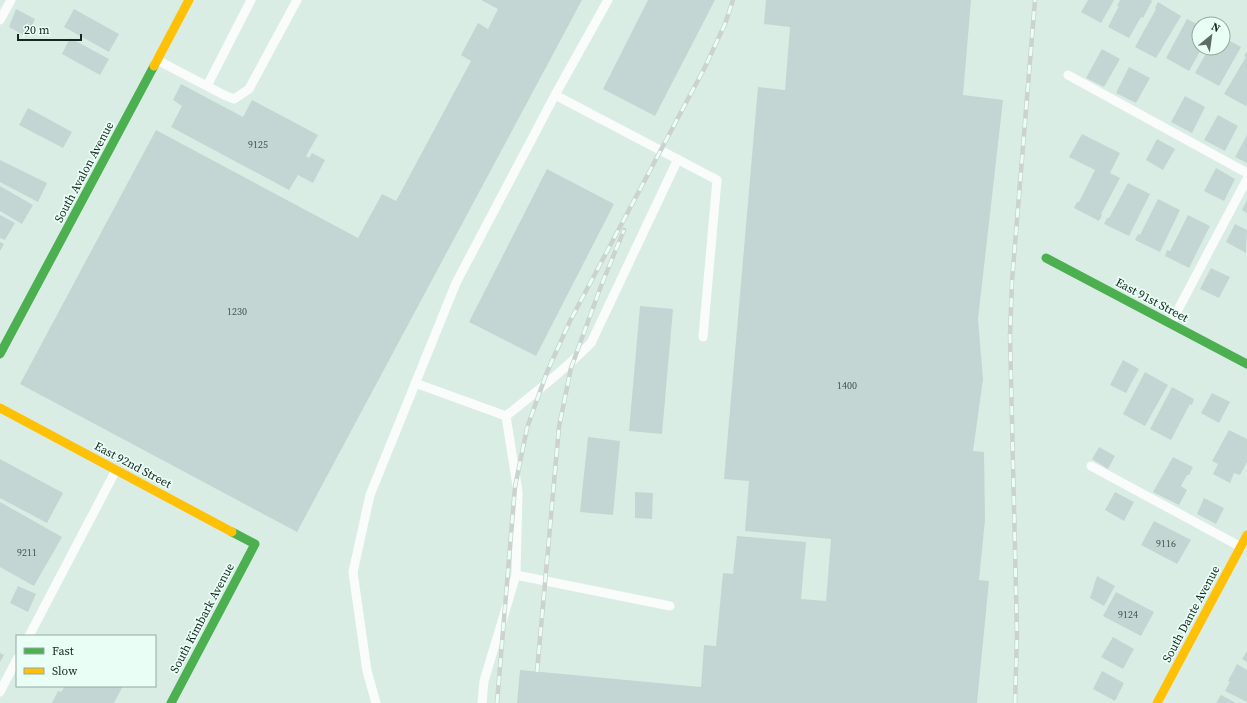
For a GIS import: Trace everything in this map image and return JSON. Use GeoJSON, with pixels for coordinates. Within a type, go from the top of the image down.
{"type":"FeatureCollection","features":[{"type":"Feature","properties":{"kind":"street","name":"South Avalon Avenue"},"geometry":{"type":"LineString","coordinates":[[0,354],[189,0]]}},
{"type":"Feature","properties":{"kind":"street","name":"East 91st Street"},"geometry":{"type":"LineString","coordinates":[[1046,258],[1247,364]]}},
{"type":"Feature","properties":{"kind":"street","name":"East 92nd Street"},"geometry":{"type":"LineString","coordinates":[[0,408],[255,544]]}},
{"type":"Feature","properties":{"kind":"street","name":"South Dante Avenue"},"geometry":{"type":"LineString","coordinates":[[1157,703],[1247,535]]}},
{"type":"Feature","properties":{"kind":"street","name":"South Kimbark Avenue"},"geometry":{"type":"LineString","coordinates":[[170,703],[255,544]]}},
{"type":"Feature","properties":{"kind":"lane"},"geometry":{"type":"LineString","coordinates":[[0,20],[11,0]]}},
{"type":"Feature","properties":{"kind":"lane"},"geometry":{"type":"LineString","coordinates":[[207,86],[251,0]]}},
{"type":"Feature","properties":{"kind":"lane"},"geometry":{"type":"LineString","coordinates":[[157,60],[234,99],[249,89],[297,0]]}},
{"type":"Feature","properties":{"kind":"lane"},"geometry":{"type":"LineString","coordinates":[[376,703],[367,671],[353,572],[370,495],[456,282],[555,95],[608,0]]}},
{"type":"Feature","properties":{"kind":"lane"},"geometry":{"type":"LineString","coordinates":[[1068,75],[1247,173]]}},
{"type":"Feature","properties":{"kind":"lane"},"geometry":{"type":"LineString","coordinates":[[555,95],[717,180],[703,337]]}},
{"type":"Feature","properties":{"kind":"lane"},"geometry":{"type":"LineString","coordinates":[[506,416],[546,384],[591,343],[678,159]]}},
{"type":"Feature","properties":{"kind":"lane"},"geometry":{"type":"LineString","coordinates":[[1171,324],[1247,179]]}},
{"type":"Feature","properties":{"kind":"lane"},"geometry":{"type":"LineString","coordinates":[[416,383],[506,416]]}},
{"type":"Feature","properties":{"kind":"lane"},"geometry":{"type":"LineString","coordinates":[[482,703],[484,681],[516,575],[518,492],[506,416]]}},
{"type":"Feature","properties":{"kind":"lane"},"geometry":{"type":"LineString","coordinates":[[1091,466],[1240,548]]}},
{"type":"Feature","properties":{"kind":"lane"},"geometry":{"type":"LineString","coordinates":[[30,635],[116,470]]}},
{"type":"Feature","properties":{"kind":"lane"},"geometry":{"type":"LineString","coordinates":[[516,575],[670,606]]}},
{"type":"Feature","properties":{"kind":"lane"},"geometry":{"type":"LineString","coordinates":[[0,692],[16,662]]}},
{"type":"Feature","properties":{"kind":"building"},"geometry":{"type":"Polygon","coordinates":[[[481,0],[582,0],[297,532],[20,384],[156,130],[358,238],[382,194],[396,201],[471,61],[461,55],[478,23],[488,29],[498,9],[481,0]]]}},
{"type":"Feature","properties":{"kind":"building"},"geometry":{"type":"Polygon","coordinates":[[[648,0],[715,0],[655,116],[603,89],[648,0]]]}},
{"type":"Feature","properties":{"kind":"building"},"geometry":{"type":"Polygon","coordinates":[[[766,0],[971,0],[963,95],[1003,100],[978,319],[983,379],[973,451],[984,452],[985,520],[979,580],[989,581],[977,703],[517,703],[520,670],[701,687],[704,645],[716,646],[723,573],[733,574],[737,536],[806,542],[801,599],[826,601],[831,539],[745,531],[749,481],[724,479],[758,87],[785,90],[790,27],[764,24],[766,0]]]}},
{"type":"Feature","properties":{"kind":"building"},"geometry":{"type":"Polygon","coordinates":[[[1088,0],[1114,0],[1101,23],[1081,12],[1088,0]]]}},
{"type":"Feature","properties":{"kind":"building"},"geometry":{"type":"Polygon","coordinates":[[[1120,0],[1152,1],[1143,18],[1141,17],[1129,38],[1108,27],[1119,6],[1117,6],[1120,0]]]}},
{"type":"Feature","properties":{"kind":"building"},"geometry":{"type":"Polygon","coordinates":[[[1158,2],[1181,16],[1156,58],[1135,47],[1156,9],[1155,8],[1158,2]]]}},
{"type":"Feature","properties":{"kind":"building"},"geometry":{"type":"Polygon","coordinates":[[[16,9],[35,19],[27,37],[9,27],[16,9]]]}},
{"type":"Feature","properties":{"kind":"building"},"geometry":{"type":"Polygon","coordinates":[[[74,9],[119,34],[109,52],[64,27],[74,9]]]}},
{"type":"Feature","properties":{"kind":"building"},"geometry":{"type":"Polygon","coordinates":[[[1187,19],[1191,21],[1191,56],[1197,56],[1189,71],[1166,58],[1187,19]]]}},
{"type":"Feature","properties":{"kind":"building"},"geometry":{"type":"Polygon","coordinates":[[[70,38],[109,59],[100,75],[62,54],[70,38]]]}},
{"type":"Feature","properties":{"kind":"building"},"geometry":{"type":"Polygon","coordinates":[[[1231,41],[1241,47],[1219,86],[1195,73],[1205,56],[1231,56],[1231,41]]]}},
{"type":"Feature","properties":{"kind":"building"},"geometry":{"type":"Polygon","coordinates":[[[1102,49],[1120,59],[1104,87],[1086,78],[1102,49]]]}},
{"type":"Feature","properties":{"kind":"building"},"geometry":{"type":"Polygon","coordinates":[[[1247,51],[1246,106],[1224,94],[1246,57],[1244,56],[1247,51]]]}},
{"type":"Feature","properties":{"kind":"building"},"geometry":{"type":"Polygon","coordinates":[[[1129,67],[1150,78],[1136,103],[1116,93],[1129,67]]]}},
{"type":"Feature","properties":{"kind":"building"},"geometry":{"type":"Polygon","coordinates":[[[181,84],[243,117],[252,100],[318,135],[306,156],[309,158],[312,153],[325,160],[313,183],[298,175],[289,190],[171,127],[182,106],[173,100],[181,84]]]}},
{"type":"Feature","properties":{"kind":"building"},"geometry":{"type":"Polygon","coordinates":[[[1185,96],[1205,107],[1192,133],[1171,122],[1185,96]]]}},
{"type":"Feature","properties":{"kind":"building"},"geometry":{"type":"Polygon","coordinates":[[[28,108],[72,132],[63,148],[19,125],[28,108]]]}},
{"type":"Feature","properties":{"kind":"building"},"geometry":{"type":"Polygon","coordinates":[[[1218,115],[1238,126],[1225,151],[1204,140],[1218,115]]]}},
{"type":"Feature","properties":{"kind":"building"},"geometry":{"type":"Polygon","coordinates":[[[1082,134],[1120,153],[1110,173],[1120,178],[1101,214],[1102,215],[1099,221],[1074,208],[1077,202],[1079,202],[1095,170],[1069,157],[1082,134]]]}},
{"type":"Feature","properties":{"kind":"building"},"geometry":{"type":"Polygon","coordinates":[[[1247,135],[1247,163],[1235,157],[1247,135]]]}},
{"type":"Feature","properties":{"kind":"building"},"geometry":{"type":"Polygon","coordinates":[[[1157,139],[1175,149],[1163,170],[1146,160],[1157,139]]]}},
{"type":"Feature","properties":{"kind":"building"},"geometry":{"type":"Polygon","coordinates":[[[0,160],[47,183],[38,202],[0,182],[0,160]]]}},
{"type":"Feature","properties":{"kind":"building"},"geometry":{"type":"Polygon","coordinates":[[[1216,168],[1235,179],[1224,201],[1204,191],[1216,168]]]}},
{"type":"Feature","properties":{"kind":"building"},"geometry":{"type":"Polygon","coordinates":[[[547,169],[614,204],[536,356],[469,322],[547,169]]]}},
{"type":"Feature","properties":{"kind":"building"},"geometry":{"type":"Polygon","coordinates":[[[1128,183],[1150,194],[1129,236],[1104,224],[1107,218],[1109,218],[1128,183]]]}},
{"type":"Feature","properties":{"kind":"building"},"geometry":{"type":"Polygon","coordinates":[[[0,186],[33,205],[22,224],[0,211],[0,186]]]}},
{"type":"Feature","properties":{"kind":"building"},"geometry":{"type":"Polygon","coordinates":[[[1158,199],[1180,210],[1160,252],[1135,240],[1138,234],[1140,235],[1158,199]]]}},
{"type":"Feature","properties":{"kind":"building"},"geometry":{"type":"Polygon","coordinates":[[[1247,200],[1247,213],[1242,210],[1247,200]]]}},
{"type":"Feature","properties":{"kind":"building"},"geometry":{"type":"Polygon","coordinates":[[[0,215],[15,223],[5,240],[0,238],[0,215]]]}},
{"type":"Feature","properties":{"kind":"building"},"geometry":{"type":"Polygon","coordinates":[[[1188,215],[1210,226],[1189,268],[1165,256],[1167,250],[1170,251],[1188,215]]]}},
{"type":"Feature","properties":{"kind":"building"},"geometry":{"type":"Polygon","coordinates":[[[1235,224],[1247,230],[1246,253],[1226,242],[1235,224]]]}},
{"type":"Feature","properties":{"kind":"building"},"geometry":{"type":"Polygon","coordinates":[[[0,242],[4,244],[0,251],[0,242]]]}},
{"type":"Feature","properties":{"kind":"building"},"geometry":{"type":"Polygon","coordinates":[[[1211,268],[1230,277],[1219,298],[1200,289],[1211,268]]]}},
{"type":"Feature","properties":{"kind":"building"},"geometry":{"type":"Polygon","coordinates":[[[640,306],[673,309],[662,434],[629,431],[640,306]]]}},
{"type":"Feature","properties":{"kind":"building"},"geometry":{"type":"Polygon","coordinates":[[[1123,360],[1139,369],[1126,393],[1110,385],[1123,360]]]}},
{"type":"Feature","properties":{"kind":"building"},"geometry":{"type":"Polygon","coordinates":[[[1145,372],[1168,385],[1145,426],[1123,414],[1145,372]]]}},
{"type":"Feature","properties":{"kind":"building"},"geometry":{"type":"Polygon","coordinates":[[[1172,387],[1194,399],[1171,440],[1150,429],[1172,387]]]}},
{"type":"Feature","properties":{"kind":"building"},"geometry":{"type":"Polygon","coordinates":[[[1212,393],[1230,402],[1219,423],[1201,413],[1212,393]]]}},
{"type":"Feature","properties":{"kind":"building"},"geometry":{"type":"Polygon","coordinates":[[[1229,430],[1247,439],[1247,462],[1240,475],[1234,473],[1230,483],[1213,474],[1218,464],[1212,461],[1229,430]]]}},
{"type":"Feature","properties":{"kind":"building"},"geometry":{"type":"Polygon","coordinates":[[[588,437],[620,441],[613,515],[580,512],[588,437]]]}},
{"type":"Feature","properties":{"kind":"building"},"geometry":{"type":"Polygon","coordinates":[[[1099,447],[1115,456],[1108,469],[1092,459],[1099,447]]]}},
{"type":"Feature","properties":{"kind":"building"},"geometry":{"type":"Polygon","coordinates":[[[1173,457],[1193,467],[1181,486],[1187,490],[1179,505],[1153,492],[1173,457]]]}},
{"type":"Feature","properties":{"kind":"building"},"geometry":{"type":"Polygon","coordinates":[[[0,459],[63,493],[47,523],[0,498],[0,459]]]}},
{"type":"Feature","properties":{"kind":"building"},"geometry":{"type":"Polygon","coordinates":[[[635,492],[653,493],[652,519],[635,518],[635,492]]]}},
{"type":"Feature","properties":{"kind":"building"},"geometry":{"type":"Polygon","coordinates":[[[1115,492],[1134,502],[1124,521],[1105,510],[1115,492]]]}},
{"type":"Feature","properties":{"kind":"building"},"geometry":{"type":"Polygon","coordinates":[[[1204,498],[1224,508],[1216,524],[1197,514],[1204,498]]]}},
{"type":"Feature","properties":{"kind":"building"},"geometry":{"type":"Polygon","coordinates":[[[0,502],[62,537],[34,586],[0,567],[0,502]]]}},
{"type":"Feature","properties":{"kind":"building"},"geometry":{"type":"Polygon","coordinates":[[[1154,521],[1191,540],[1177,564],[1141,545],[1154,521]]]}},
{"type":"Feature","properties":{"kind":"building"},"geometry":{"type":"Polygon","coordinates":[[[1097,576],[1115,586],[1104,606],[1090,598],[1097,576]]]}},
{"type":"Feature","properties":{"kind":"building"},"geometry":{"type":"Polygon","coordinates":[[[18,586],[36,594],[28,612],[10,603],[18,586]]]}},
{"type":"Feature","properties":{"kind":"building"},"geometry":{"type":"Polygon","coordinates":[[[1116,592],[1154,612],[1141,636],[1103,616],[1116,592]]]}},
{"type":"Feature","properties":{"kind":"building"},"geometry":{"type":"Polygon","coordinates":[[[1113,637],[1134,649],[1123,669],[1101,657],[1113,637]]]}},
{"type":"Feature","properties":{"kind":"building"},"geometry":{"type":"Polygon","coordinates":[[[1247,651],[1247,662],[1242,659],[1247,651]]]}},
{"type":"Feature","properties":{"kind":"building"},"geometry":{"type":"Polygon","coordinates":[[[0,653],[4,655],[0,662],[0,653]]]}},
{"type":"Feature","properties":{"kind":"building"},"geometry":{"type":"Polygon","coordinates":[[[1237,664],[1247,670],[1247,702],[1225,691],[1230,682],[1228,681],[1237,664]]]}},
{"type":"Feature","properties":{"kind":"building"},"geometry":{"type":"Polygon","coordinates":[[[1102,671],[1124,683],[1115,701],[1093,689],[1102,671]]]}},
{"type":"Feature","properties":{"kind":"building"},"geometry":{"type":"Polygon","coordinates":[[[64,687],[122,687],[114,703],[52,703],[58,691],[61,692],[64,687]]]}},
{"type":"Feature","properties":{"kind":"building"},"geometry":{"type":"Polygon","coordinates":[[[1221,695],[1236,703],[1216,703],[1221,695]]]}},
{"type":"Feature","properties":{"kind":"railway"},"geometry":{"type":"LineString","coordinates":[[497,703],[515,487],[527,428],[547,372],[570,321],[705,67],[725,24],[733,0]]}},
{"type":"Feature","properties":{"kind":"railway"},"geometry":{"type":"LineString","coordinates":[[1015,703],[1017,635],[1010,336],[1012,281],[1035,0]]}},
{"type":"Feature","properties":{"kind":"railway"},"geometry":{"type":"LineString","coordinates":[[537,672],[559,427],[571,368],[601,286],[624,230]]}},
{"type":"Feature","properties":{"kind":"traffic: fast"},"geometry":{"type":"LineString","coordinates":[[0,354],[154,66]]}},
{"type":"Feature","properties":{"kind":"traffic: fast"},"geometry":{"type":"LineString","coordinates":[[1046,258],[1247,364]]}},
{"type":"Feature","properties":{"kind":"traffic: fast"},"geometry":{"type":"LineString","coordinates":[[171,703],[255,544],[232,532]]}},
{"type":"Feature","properties":{"kind":"traffic: slow"},"geometry":{"type":"LineString","coordinates":[[154,66],[189,0]]}},
{"type":"Feature","properties":{"kind":"traffic: slow"},"geometry":{"type":"LineString","coordinates":[[0,408],[232,532]]}},
{"type":"Feature","properties":{"kind":"traffic: slow"},"geometry":{"type":"LineString","coordinates":[[1157,703],[1247,535]]}}]}
